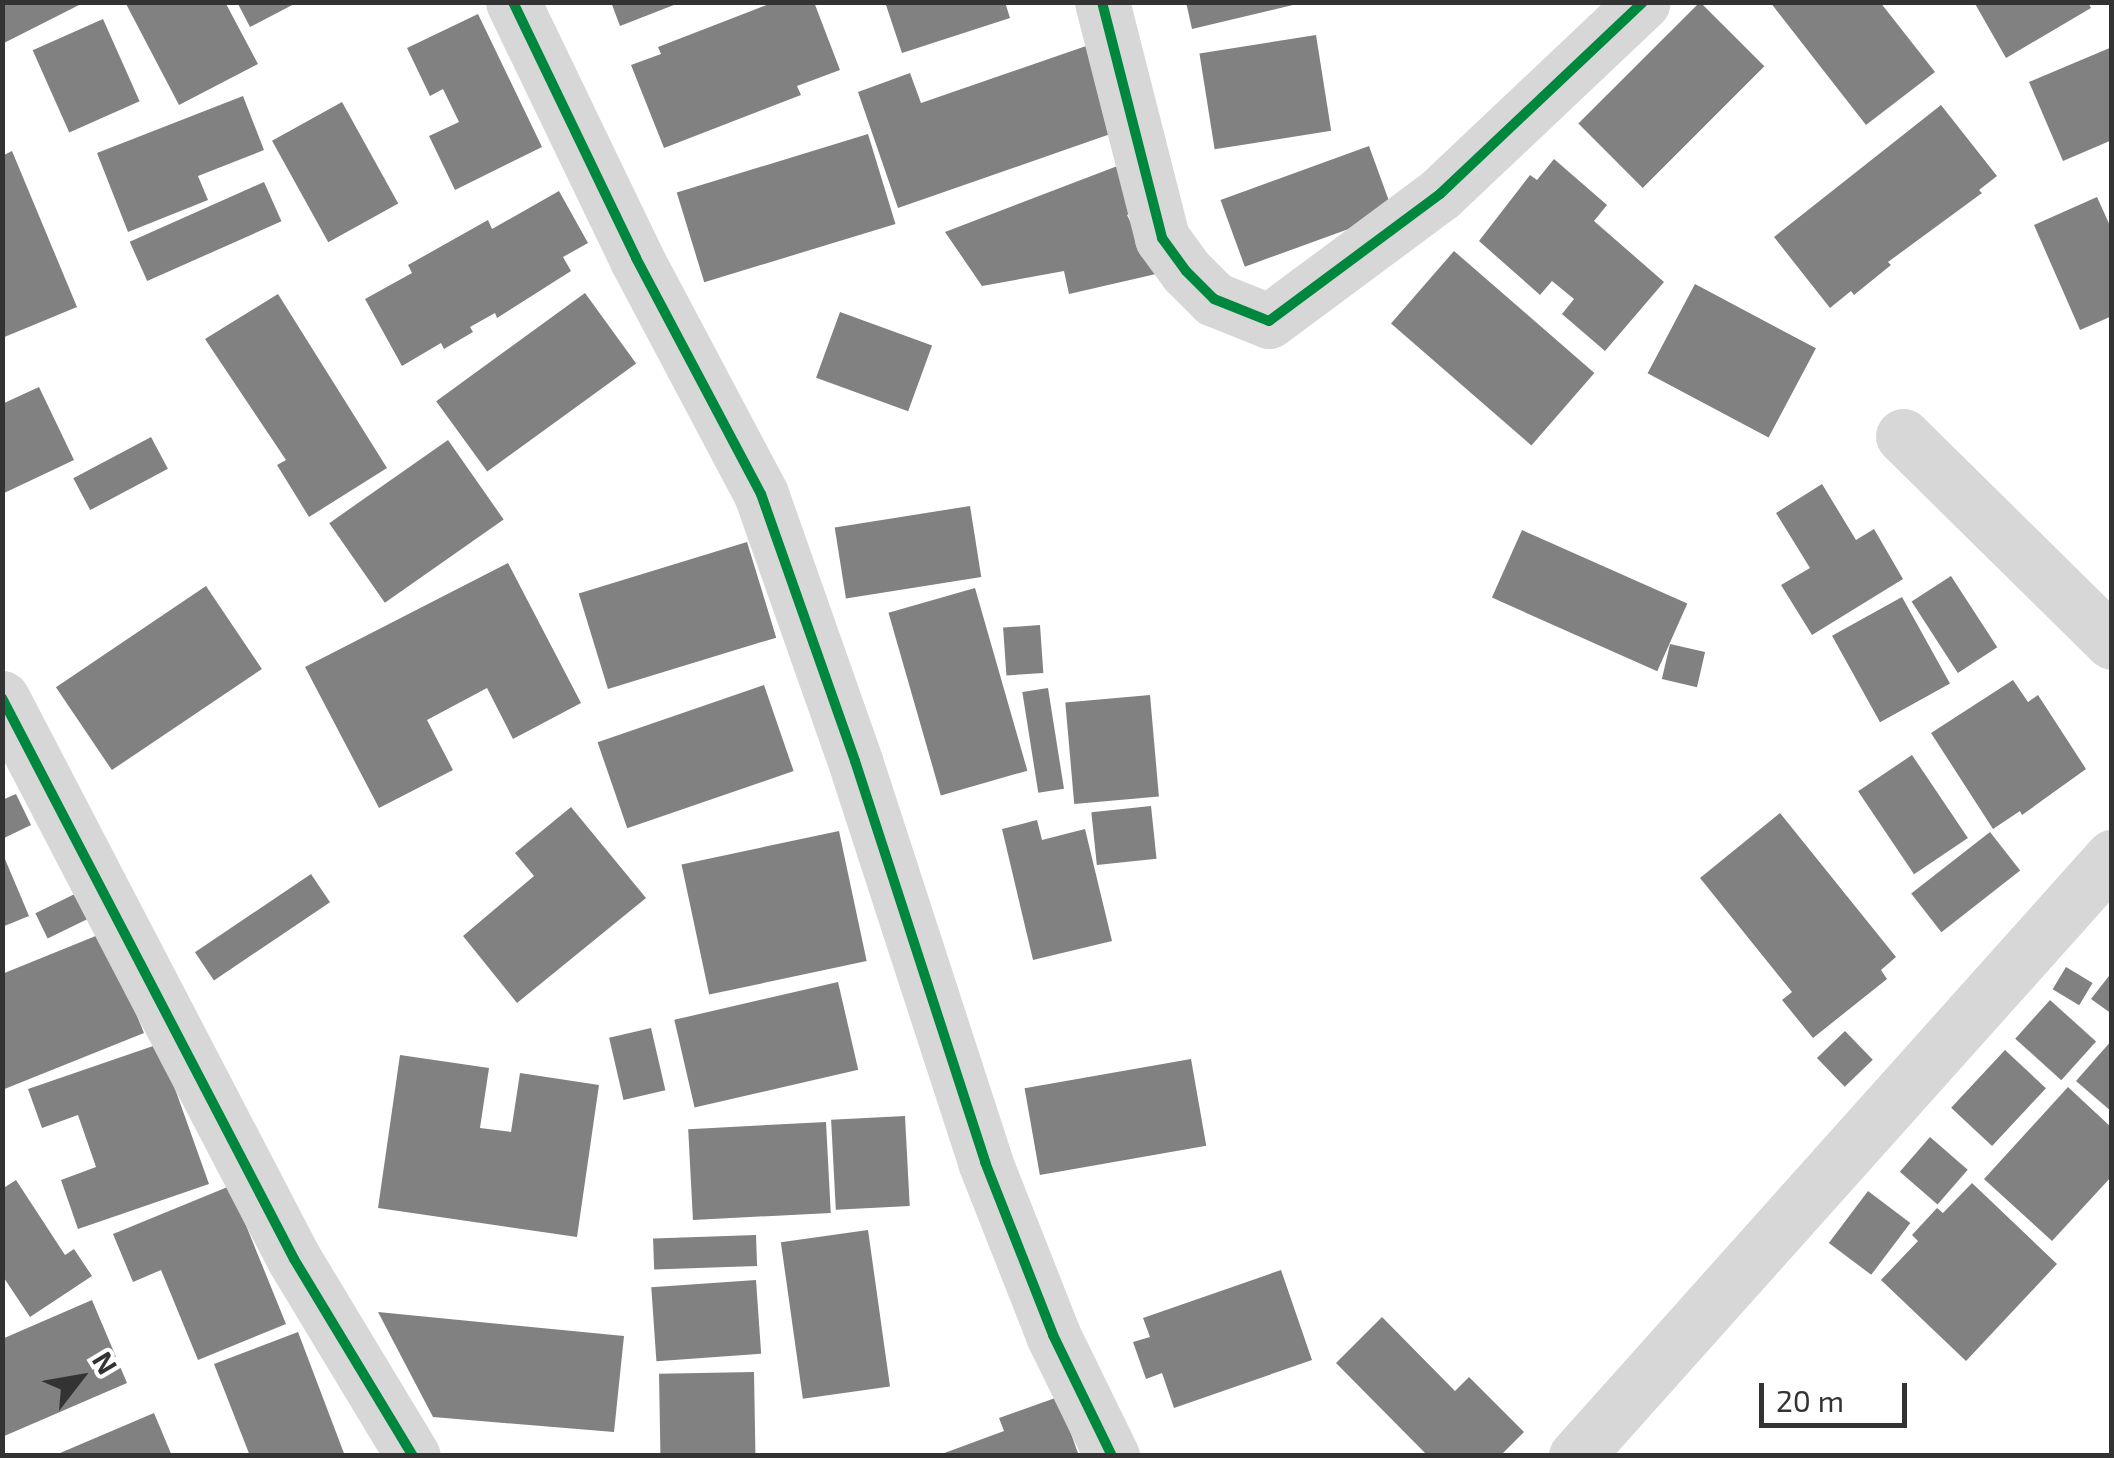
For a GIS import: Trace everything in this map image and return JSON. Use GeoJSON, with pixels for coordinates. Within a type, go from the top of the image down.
{"type":"FeatureCollection","features":[{"type":"Feature","properties":{"kind":"street"},"geometry":{"type":"LineString","coordinates":[[513,2],[636,258],[761,494],[855,761],[986,1162],[1053,1336],[1112,1456]]}},
{"type":"Feature","properties":{"kind":"street"},"geometry":{"type":"LineString","coordinates":[[1102,2],[1162,238],[1186,271],[1214,299],[1269,321],[1440,194],[1643,2]]}},
{"type":"Feature","properties":{"kind":"street"},"geometry":{"type":"LineString","coordinates":[[1903,436],[2112,642]]}},
{"type":"Feature","properties":{"kind":"street"},"geometry":{"type":"LineString","coordinates":[[2,698],[294,1259],[413,1456]]}},
{"type":"Feature","properties":{"kind":"street"},"geometry":{"type":"LineString","coordinates":[[1597,1446],[2112,857]]}},
{"type":"Feature","properties":{"kind":"building"},"geometry":{"type":"Polygon","coordinates":[[[2,2],[85,2],[2,44],[2,2]]]}},
{"type":"Feature","properties":{"kind":"building"},"geometry":{"type":"Polygon","coordinates":[[[125,2],[225,2],[258,64],[179,105],[125,2]]]}},
{"type":"Feature","properties":{"kind":"building"},"geometry":{"type":"Polygon","coordinates":[[[237,2],[298,2],[250,27],[237,2]]]}},
{"type":"Feature","properties":{"kind":"building"},"geometry":{"type":"Polygon","coordinates":[[[611,2],[679,2],[679,3],[620,26],[611,2]]]}},
{"type":"Feature","properties":{"kind":"building"},"geometry":{"type":"Polygon","coordinates":[[[774,2],[814,2],[840,70],[797,86],[801,95],[664,148],[631,65],[661,54],[658,47],[774,2]]]}},
{"type":"Feature","properties":{"kind":"building"},"geometry":{"type":"Polygon","coordinates":[[[885,2],[1005,2],[1010,18],[902,53],[885,2]]]}},
{"type":"Feature","properties":{"kind":"building"},"geometry":{"type":"Polygon","coordinates":[[[1186,2],[1297,2],[1297,4],[1192,29],[1186,2]]]}},
{"type":"Feature","properties":{"kind":"building"},"geometry":{"type":"Polygon","coordinates":[[[1700,2],[1764,66],[1643,188],[1578,124],[1700,2]]]}},
{"type":"Feature","properties":{"kind":"building"},"geometry":{"type":"Polygon","coordinates":[[[1770,2],[1880,2],[1935,72],[1866,125],[1770,2]]]}},
{"type":"Feature","properties":{"kind":"building"},"geometry":{"type":"Polygon","coordinates":[[[1974,2],[2088,2],[2091,8],[2006,58],[1974,2]]]}},
{"type":"Feature","properties":{"kind":"building"},"geometry":{"type":"Polygon","coordinates":[[[478,14],[542,147],[455,190],[429,136],[459,122],[443,89],[430,96],[407,48],[478,14]]]}},
{"type":"Feature","properties":{"kind":"building"},"geometry":{"type":"Polygon","coordinates":[[[103,19],[140,101],[69,133],[33,50],[103,19]]]}},
{"type":"Feature","properties":{"kind":"building"},"geometry":{"type":"Polygon","coordinates":[[[1316,35],[1331,131],[1215,149],[1199,53],[1316,35]]]}},
{"type":"Feature","properties":{"kind":"building"},"geometry":{"type":"Polygon","coordinates":[[[1089,45],[1119,131],[898,208],[858,92],[910,73],[921,103],[1089,45]]]}},
{"type":"Feature","properties":{"kind":"building"},"geometry":{"type":"Polygon","coordinates":[[[2112,47],[2112,140],[2063,161],[2029,82],[2112,47]]]}},
{"type":"Feature","properties":{"kind":"building"},"geometry":{"type":"Polygon","coordinates":[[[243,96],[264,150],[198,176],[208,200],[128,232],[97,153],[243,96]]]}},
{"type":"Feature","properties":{"kind":"building"},"geometry":{"type":"Polygon","coordinates":[[[342,102],[398,203],[328,242],[272,141],[342,102]]]}},
{"type":"Feature","properties":{"kind":"building"},"geometry":{"type":"Polygon","coordinates":[[[1941,105],[1997,176],[1979,190],[1982,193],[1888,262],[1891,265],[1854,295],[1851,291],[1830,308],[1774,237],[1941,105]]]}},
{"type":"Feature","properties":{"kind":"building"},"geometry":{"type":"Polygon","coordinates":[[[868,134],[895,224],[704,282],[677,192],[868,134]]]}},
{"type":"Feature","properties":{"kind":"building"},"geometry":{"type":"Polygon","coordinates":[[[1369,146],[1393,213],[1245,267],[1221,200],[1369,146]]]}},
{"type":"Feature","properties":{"kind":"building"},"geometry":{"type":"Polygon","coordinates":[[[12,151],[77,307],[2,338],[2,156],[12,151]]]}},
{"type":"Feature","properties":{"kind":"building"},"geometry":{"type":"Polygon","coordinates":[[[1554,159],[1607,205],[1594,221],[1664,282],[1605,351],[1562,314],[1574,299],[1552,281],[1540,295],[1479,241],[1530,175],[1537,180],[1554,159]]]}},
{"type":"Feature","properties":{"kind":"building"},"geometry":{"type":"Polygon","coordinates":[[[1120,165],[1139,210],[1127,215],[1156,274],[1069,294],[1064,271],[982,286],[945,232],[1120,165]]]}},
{"type":"Feature","properties":{"kind":"building"},"geometry":{"type":"Polygon","coordinates":[[[264,182],[281,221],[147,281],[130,242],[264,182]]]}},
{"type":"Feature","properties":{"kind":"building"},"geometry":{"type":"Polygon","coordinates":[[[559,191],[588,243],[563,257],[571,271],[497,318],[495,313],[470,327],[473,332],[444,349],[441,343],[402,366],[365,299],[412,273],[408,265],[488,220],[492,229],[559,191]]]}},
{"type":"Feature","properties":{"kind":"building"},"geometry":{"type":"Polygon","coordinates":[[[2097,197],[2112,230],[2112,316],[2080,330],[2034,225],[2097,197]]]}},
{"type":"Feature","properties":{"kind":"building"},"geometry":{"type":"Polygon","coordinates":[[[1454,251],[1594,373],[1531,445],[1391,323],[1454,251]]]}},
{"type":"Feature","properties":{"kind":"building"},"geometry":{"type":"Polygon","coordinates":[[[1695,284],[1816,348],[1769,437],[1648,373],[1695,284]]]}},
{"type":"Feature","properties":{"kind":"building"},"geometry":{"type":"Polygon","coordinates":[[[585,293],[636,363],[487,472],[436,401],[585,293]]]}},
{"type":"Feature","properties":{"kind":"building"},"geometry":{"type":"Polygon","coordinates":[[[278,294],[387,468],[309,517],[277,465],[286,460],[205,339],[278,294]]]}},
{"type":"Feature","properties":{"kind":"building"},"geometry":{"type":"Polygon","coordinates":[[[840,312],[932,346],[908,411],[816,378],[840,312]]]}},
{"type":"Feature","properties":{"kind":"building"},"geometry":{"type":"Polygon","coordinates":[[[39,387],[74,460],[2,494],[2,404],[39,387]]]}},
{"type":"Feature","properties":{"kind":"building"},"geometry":{"type":"Polygon","coordinates":[[[151,437],[168,469],[90,510],[73,478],[151,437]]]}},
{"type":"Feature","properties":{"kind":"building"},"geometry":{"type":"Polygon","coordinates":[[[448,440],[504,519],[385,603],[329,523],[448,440]]]}},
{"type":"Feature","properties":{"kind":"building"},"geometry":{"type":"Polygon","coordinates":[[[1822,484],[1856,540],[1874,529],[1903,579],[1812,635],[1781,585],[1810,568],[1776,513],[1822,484]]]}},
{"type":"Feature","properties":{"kind":"building"},"geometry":{"type":"Polygon","coordinates":[[[970,506],[981,577],[846,599],[835,527],[970,506]]]}},
{"type":"Feature","properties":{"kind":"building"},"geometry":{"type":"Polygon","coordinates":[[[1522,530],[1687,604],[1657,671],[1492,598],[1522,530]]]}},
{"type":"Feature","properties":{"kind":"building"},"geometry":{"type":"Polygon","coordinates":[[[747,542],[776,638],[608,689],[579,593],[747,542]]]}},
{"type":"Feature","properties":{"kind":"building"},"geometry":{"type":"Polygon","coordinates":[[[508,563],[581,703],[513,739],[487,688],[427,720],[453,770],[379,808],[305,667],[508,563]]]}},
{"type":"Feature","properties":{"kind":"building"},"geometry":{"type":"Polygon","coordinates":[[[1951,576],[1997,647],[1958,673],[1912,602],[1951,576]]]}},
{"type":"Feature","properties":{"kind":"building"},"geometry":{"type":"Polygon","coordinates":[[[206,586],[262,669],[112,770],[56,687],[206,586]]]}},
{"type":"Feature","properties":{"kind":"building"},"geometry":{"type":"Polygon","coordinates":[[[975,588],[1027,771],[941,795],[888,613],[975,588]]]}},
{"type":"Feature","properties":{"kind":"building"},"geometry":{"type":"Polygon","coordinates":[[[1902,597],[1950,684],[1880,722],[1832,636],[1902,597]]]}},
{"type":"Feature","properties":{"kind":"building"},"geometry":{"type":"Polygon","coordinates":[[[1040,625],[1043,673],[1006,675],[1003,628],[1040,625]]]}},
{"type":"Feature","properties":{"kind":"building"},"geometry":{"type":"Polygon","coordinates":[[[1670,644],[1705,652],[1697,687],[1662,679],[1670,644]]]}},
{"type":"Feature","properties":{"kind":"building"},"geometry":{"type":"Polygon","coordinates":[[[2013,680],[2028,702],[2038,695],[2086,769],[2022,815],[2020,811],[1993,829],[1931,733],[2013,680]]]}},
{"type":"Feature","properties":{"kind":"building"},"geometry":{"type":"Polygon","coordinates":[[[764,685],[794,771],[627,828],[598,742],[764,685]]]}},
{"type":"Feature","properties":{"kind":"building"},"geometry":{"type":"Polygon","coordinates":[[[1048,688],[1064,789],[1038,793],[1022,692],[1048,688]]]}},
{"type":"Feature","properties":{"kind":"building"},"geometry":{"type":"Polygon","coordinates":[[[1150,695],[1159,797],[1074,804],[1065,702],[1150,695]]]}},
{"type":"Feature","properties":{"kind":"building"},"geometry":{"type":"Polygon","coordinates":[[[1912,755],[1968,838],[1914,874],[1858,791],[1912,755]]]}},
{"type":"Feature","properties":{"kind":"building"},"geometry":{"type":"Polygon","coordinates":[[[16,794],[31,825],[2,839],[2,800],[16,794]]]}},
{"type":"Feature","properties":{"kind":"building"},"geometry":{"type":"Polygon","coordinates":[[[1151,806],[1157,859],[1097,865],[1091,812],[1151,806]]]}},
{"type":"Feature","properties":{"kind":"building"},"geometry":{"type":"Polygon","coordinates":[[[571,807],[646,898],[517,1003],[463,936],[534,876],[515,853],[571,807]]]}},
{"type":"Feature","properties":{"kind":"building"},"geometry":{"type":"Polygon","coordinates":[[[1780,813],[1896,957],[1881,970],[1887,979],[1813,1038],[1782,1000],[1792,992],[1700,878],[1780,813]]]}},
{"type":"Feature","properties":{"kind":"building"},"geometry":{"type":"Polygon","coordinates":[[[1037,820],[1042,840],[1085,829],[1112,941],[1033,960],[1002,829],[1037,820]]]}},
{"type":"Feature","properties":{"kind":"building"},"geometry":{"type":"Polygon","coordinates":[[[839,831],[867,961],[709,995],[682,864],[839,831]]]}},
{"type":"Feature","properties":{"kind":"building"},"geometry":{"type":"Polygon","coordinates":[[[1990,832],[2020,871],[1941,932],[1911,894],[1990,832]]]}},
{"type":"Feature","properties":{"kind":"building"},"geometry":{"type":"Polygon","coordinates":[[[2,852],[29,916],[2,927],[2,852]]]}},
{"type":"Feature","properties":{"kind":"building"},"geometry":{"type":"Polygon","coordinates":[[[311,874],[330,902],[214,980],[195,952],[311,874]]]}},
{"type":"Feature","properties":{"kind":"building"},"geometry":{"type":"Polygon","coordinates":[[[83,890],[95,915],[48,938],[35,913],[83,890]]]}},
{"type":"Feature","properties":{"kind":"building"},"geometry":{"type":"Polygon","coordinates":[[[103,933],[144,1033],[2,1090],[2,974],[103,933]]]}},
{"type":"Feature","properties":{"kind":"building"},"geometry":{"type":"Polygon","coordinates":[[[2066,967],[2093,983],[2079,1005],[2053,989],[2066,967]]]}},
{"type":"Feature","properties":{"kind":"building"},"geometry":{"type":"Polygon","coordinates":[[[2112,972],[2112,1014],[2091,999],[2112,972]]]}},
{"type":"Feature","properties":{"kind":"building"},"geometry":{"type":"Polygon","coordinates":[[[838,982],[858,1070],[695,1107],[674,1020],[838,982]]]}},
{"type":"Feature","properties":{"kind":"building"},"geometry":{"type":"Polygon","coordinates":[[[2050,1000],[2096,1041],[2061,1080],[2015,1039],[2050,1000]]]}},
{"type":"Feature","properties":{"kind":"building"},"geometry":{"type":"Polygon","coordinates":[[[651,1028],[665,1090],[623,1100],[609,1038],[651,1028]]]}},
{"type":"Feature","properties":{"kind":"building"},"geometry":{"type":"Polygon","coordinates":[[[1845,1031],[1873,1060],[1845,1087],[1817,1058],[1845,1031]]]}},
{"type":"Feature","properties":{"kind":"building"},"geometry":{"type":"Polygon","coordinates":[[[2112,1040],[2112,1112],[2076,1081],[2112,1040]]]}},
{"type":"Feature","properties":{"kind":"building"},"geometry":{"type":"Polygon","coordinates":[[[159,1044],[209,1184],[78,1229],[61,1180],[96,1167],[78,1115],[42,1128],[28,1089],[159,1044]]]}},
{"type":"Feature","properties":{"kind":"building"},"geometry":{"type":"Polygon","coordinates":[[[2005,1050],[2046,1088],[1992,1146],[1951,1108],[2005,1050]]]}},
{"type":"Feature","properties":{"kind":"building"},"geometry":{"type":"Polygon","coordinates":[[[400,1055],[489,1068],[480,1128],[511,1132],[520,1073],[599,1085],[577,1237],[378,1208],[400,1055]]]}},
{"type":"Feature","properties":{"kind":"building"},"geometry":{"type":"Polygon","coordinates":[[[1191,1059],[1206,1146],[1040,1175],[1025,1088],[1191,1059]]]}},
{"type":"Feature","properties":{"kind":"building"},"geometry":{"type":"Polygon","coordinates":[[[2068,1087],[2112,1128],[2112,1176],[2052,1241],[1984,1179],[2068,1087]]]}},
{"type":"Feature","properties":{"kind":"building"},"geometry":{"type":"Polygon","coordinates":[[[905,1116],[910,1206],[836,1210],[831,1120],[905,1116]]]}},
{"type":"Feature","properties":{"kind":"building"},"geometry":{"type":"Polygon","coordinates":[[[826,1122],[831,1213],[693,1220],[688,1129],[826,1122]]]}},
{"type":"Feature","properties":{"kind":"building"},"geometry":{"type":"Polygon","coordinates":[[[1930,1137],[1968,1170],[1938,1205],[1900,1172],[1930,1137]]]}},
{"type":"Feature","properties":{"kind":"building"},"geometry":{"type":"Polygon","coordinates":[[[16,1180],[65,1255],[74,1249],[92,1276],[30,1317],[2,1275],[2,1189],[16,1180]]]}},
{"type":"Feature","properties":{"kind":"building"},"geometry":{"type":"Polygon","coordinates":[[[1972,1183],[2057,1264],[1966,1361],[1881,1280],[1918,1241],[1912,1235],[1937,1208],[1943,1213],[1972,1183]]]}},
{"type":"Feature","properties":{"kind":"building"},"geometry":{"type":"Polygon","coordinates":[[[230,1186],[286,1324],[198,1360],[161,1270],[133,1282],[113,1234],[230,1186]]]}},
{"type":"Feature","properties":{"kind":"building"},"geometry":{"type":"Polygon","coordinates":[[[1868,1191],[1910,1223],[1871,1275],[1829,1243],[1868,1191]]]}},
{"type":"Feature","properties":{"kind":"building"},"geometry":{"type":"Polygon","coordinates":[[[868,1230],[890,1386],[803,1399],[781,1242],[868,1230]]]}},
{"type":"Feature","properties":{"kind":"building"},"geometry":{"type":"Polygon","coordinates":[[[756,1235],[757,1266],[654,1270],[653,1239],[756,1235]]]}},
{"type":"Feature","properties":{"kind":"building"},"geometry":{"type":"Polygon","coordinates":[[[1281,1270],[1312,1360],[1174,1408],[1162,1373],[1146,1379],[1133,1342],[1150,1337],[1143,1318],[1281,1270]]]}},
{"type":"Feature","properties":{"kind":"building"},"geometry":{"type":"Polygon","coordinates":[[[756,1280],[761,1354],[656,1361],[651,1287],[756,1280]]]}},
{"type":"Feature","properties":{"kind":"building"},"geometry":{"type":"Polygon","coordinates":[[[92,1300],[127,1383],[2,1437],[2,1339],[92,1300]]]}},
{"type":"Feature","properties":{"kind":"building"},"geometry":{"type":"Polygon","coordinates":[[[378,1312],[624,1336],[614,1432],[433,1417],[378,1312]]]}},
{"type":"Feature","properties":{"kind":"building"},"geometry":{"type":"Polygon","coordinates":[[[1382,1317],[1455,1391],[1469,1377],[1524,1432],[1500,1456],[1428,1456],[1336,1363],[1382,1317]]]}},
{"type":"Feature","properties":{"kind":"building"},"geometry":{"type":"Polygon","coordinates":[[[298,1332],[345,1456],[250,1456],[214,1364],[298,1332]]]}},
{"type":"Feature","properties":{"kind":"building"},"geometry":{"type":"Polygon","coordinates":[[[754,1372],[755,1456],[660,1456],[659,1374],[754,1372]]]}},
{"type":"Feature","properties":{"kind":"building"},"geometry":{"type":"Polygon","coordinates":[[[1058,1397],[1079,1456],[939,1455],[1004,1431],[999,1418],[1058,1397]]]}},
{"type":"Feature","properties":{"kind":"building"},"geometry":{"type":"Polygon","coordinates":[[[154,1413],[172,1456],[53,1456],[154,1413]]]}},
{"type":"Feature","properties":{"kind":"cycle path"},"geometry":{"type":"LineString","coordinates":[[513,2],[636,258],[761,494],[855,761],[985,1162],[1053,1335],[1112,1456]]}},
{"type":"Feature","properties":{"kind":"cycle path"},"geometry":{"type":"LineString","coordinates":[[1102,2],[1162,238],[1186,271],[1214,299],[1269,321],[1440,194],[1643,2]]}},
{"type":"Feature","properties":{"kind":"cycle path"},"geometry":{"type":"LineString","coordinates":[[2,698],[294,1259],[413,1456]]}}]}
